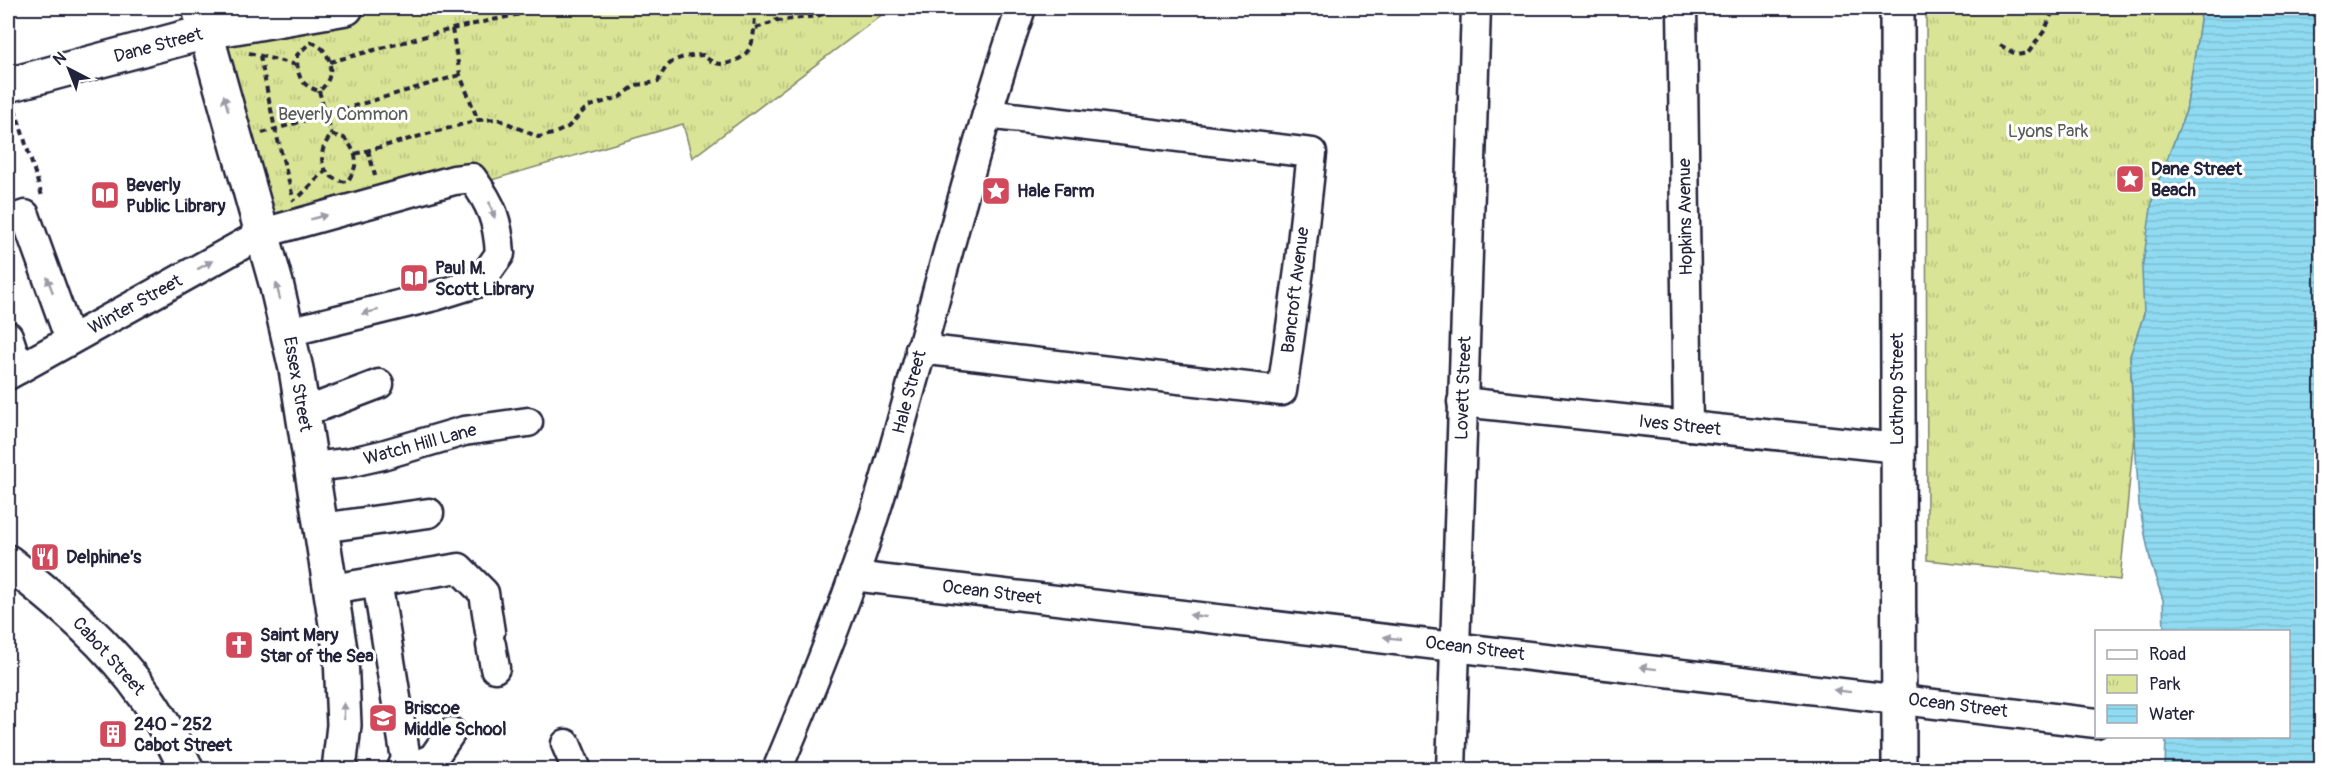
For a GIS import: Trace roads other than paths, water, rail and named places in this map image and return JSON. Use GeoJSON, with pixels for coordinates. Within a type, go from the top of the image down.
{"type":"FeatureCollection","features":[{"type":"Feature","properties":{"kind":"main road","name":"Dane Street"},"geometry":{"type":"LineString","coordinates":[[8,85],[203,20],[250,23],[346,8]]}},
{"type":"Feature","properties":{"kind":"main road","name":"Lothrop Street"},"geometry":{"type":"LineString","coordinates":[[1896,8],[1899,770]]}},
{"type":"Feature","properties":{"kind":"main road","name":"Essex Street"},"geometry":{"type":"LineString","coordinates":[[203,20],[263,232],[288,332],[302,407],[331,589],[344,691],[344,725],[339,770]]}},
{"type":"Feature","properties":{"kind":"main road","name":"Cabot Street"},"geometry":{"type":"LineString","coordinates":[[8,562],[70,613],[126,671],[147,698],[187,770]]}},
{"type":"Feature","properties":{"kind":"street","name":"Hale Street"},"geometry":{"type":"LineString","coordinates":[[777,770],[812,687],[885,480],[987,114],[1021,8]]}},
{"type":"Feature","properties":{"kind":"street","name":"Lovett Street"},"geometry":{"type":"LineString","coordinates":[[1451,770],[1476,8]]}},
{"type":"Feature","properties":{"kind":"street","name":"Hopkins Avenue"},"geometry":{"type":"LineString","coordinates":[[1682,8],[1688,426]]}},
{"type":"Feature","properties":{"kind":"street","name":"Bancroft Avenue"},"geometry":{"type":"LineString","coordinates":[[920,349],[1282,391],[1312,153],[987,114]]}},
{"type":"Feature","properties":{"kind":"street","name":"Winter Street"},"geometry":{"type":"LineString","coordinates":[[13,372],[263,232],[454,180],[472,178],[488,200],[494,216],[500,254],[480,282],[435,296],[288,332]]}},
{"type":"Feature","properties":{"kind":"street"},"geometry":{"type":"LineString","coordinates":[[8,221],[25,214],[70,340]]}},
{"type":"Feature","properties":{"kind":"street"},"geometry":{"type":"LineString","coordinates":[[8,336],[13,372]]}},
{"type":"Feature","properties":{"kind":"street"},"geometry":{"type":"LineString","coordinates":[[302,407],[321,406],[379,384]]}},
{"type":"Feature","properties":{"kind":"street","name":"Ives Street"},"geometry":{"type":"LineString","coordinates":[[1462,402],[1898,448]]}},
{"type":"Feature","properties":{"kind":"street","name":"Watch Hill Lane"},"geometry":{"type":"LineString","coordinates":[[312,467],[347,463],[382,455],[464,431],[528,422]]}},
{"type":"Feature","properties":{"kind":"street"},"geometry":{"type":"LineString","coordinates":[[321,528],[429,513]]}},
{"type":"Feature","properties":{"kind":"street"},"geometry":{"type":"LineString","coordinates":[[331,589],[459,568],[484,593],[492,648]]}},
{"type":"Feature","properties":{"kind":"street","name":"Ocean Street"},"geometry":{"type":"LineString","coordinates":[[853,576],[2095,723]]}},
{"type":"Feature","properties":{"kind":"street"},"geometry":{"type":"LineString","coordinates":[[377,581],[406,759],[401,770]]}},
{"type":"Feature","properties":{"kind":"street"},"geometry":{"type":"LineString","coordinates":[[407,770],[433,758],[452,732]]}},
{"type":"Feature","properties":{"kind":"water"},"geometry":{"type":"Polygon","coordinates":[[[2202,8],[2321,8],[2321,769],[2165,769],[2166,738],[2290,738],[2290,630],[2164,630],[2163,600],[2151,564],[2139,505],[2130,356],[2144,314],[2142,270],[2153,195],[2186,111],[2202,8]]]}},
{"type":"Feature","properties":{"kind":"place","name":"Dane Street Beach"},"geometry":{"type":"Point","coordinates":[2130,179]}},
{"type":"Feature","properties":{"kind":"place","name":"Hale Farm"},"geometry":{"type":"Point","coordinates":[996,191]}},
{"type":"Feature","properties":{"kind":"place","name":"Beverly Public Library"},"geometry":{"type":"Point","coordinates":[105,195]}},
{"type":"Feature","properties":{"kind":"place","name":"Paul M. Scott Library"},"geometry":{"type":"Point","coordinates":[414,278]}},
{"type":"Feature","properties":{"kind":"place","name":"Delphine’s"},"geometry":{"type":"Point","coordinates":[45,557]}},
{"type":"Feature","properties":{"kind":"place","name":"Saint Mary Star of the Sea"},"geometry":{"type":"Point","coordinates":[239,645]}},
{"type":"Feature","properties":{"kind":"place","name":"Briscoe Middle School"},"geometry":{"type":"Point","coordinates":[383,718]}},
{"type":"Feature","properties":{"kind":"place","name":"240 - 252 Cabot Street"},"geometry":{"type":"Point","coordinates":[113,734]}},
{"type":"Feature","properties":{"kind":"park label","name":"Beverly Common"},"geometry":{"type":"Point","coordinates":[343,114]}},
{"type":"Feature","properties":{"kind":"park label","name":"Lyons Park"},"geometry":{"type":"Point","coordinates":[2048,131]}}]}
